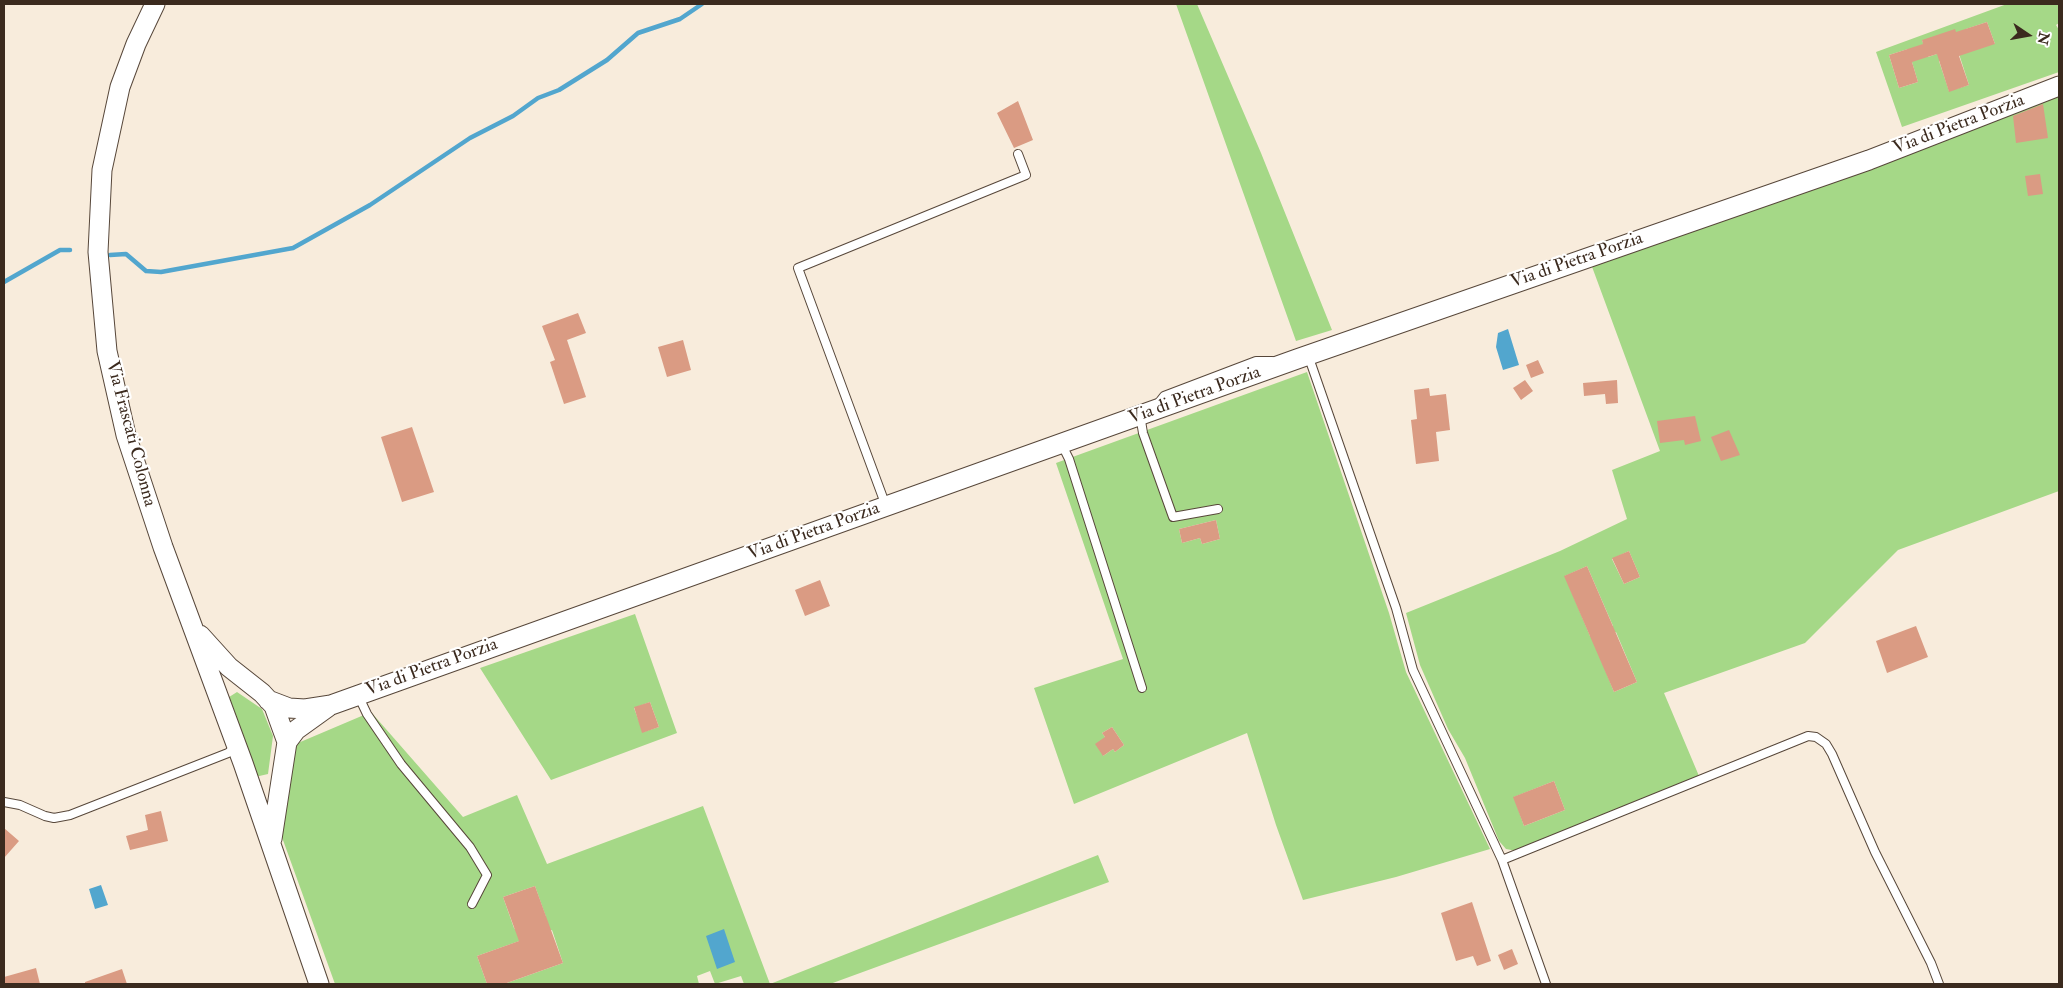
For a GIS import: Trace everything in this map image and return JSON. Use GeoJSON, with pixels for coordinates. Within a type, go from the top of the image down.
{"type":"FeatureCollection","features":[{"type":"Feature","properties":{"kind":"street","name":"Via Frascati Colonna"},"geometry":{"type":"LineString","coordinates":[[155,4],[127,68],[108,135],[100,190],[98,268],[105,338],[120,415],[160,539],[249,778],[319,984]]}},
{"type":"Feature","properties":{"kind":"street","name":"Via di Pietra Porzia"},"geometry":{"type":"LineString","coordinates":[[331,705],[1302,357],[1860,163],[2059,86]]}},
{"type":"Feature","properties":{"kind":"street","name":"Via Frascati Colonna"},"geometry":{"type":"LineString","coordinates":[[192,626],[219,658],[274,706],[287,742],[272,836],[273,850]]}},
{"type":"Feature","properties":{"kind":"street"},"geometry":{"type":"LineString","coordinates":[[218,698],[228,687],[244,680]]}},
{"type":"Feature","properties":{"kind":"street"},"geometry":{"type":"LineString","coordinates":[[268,700],[289,708],[305,709],[331,705]]}},
{"type":"Feature","properties":{"kind":"street"},"geometry":{"type":"LineString","coordinates":[[287,742],[296,730],[331,705]]}},
{"type":"Feature","properties":{"kind":"street"},"geometry":{"type":"LineString","coordinates":[[249,778],[262,789],[280,782]]}},
{"type":"Feature","properties":{"kind":"lane"},"geometry":{"type":"LineString","coordinates":[[886,506],[798,268],[1026,175],[1018,154]]}},
{"type":"Feature","properties":{"kind":"lane"},"geometry":{"type":"LineString","coordinates":[[1302,357],[1396,608],[1413,670],[1502,860],[1546,984]]}},
{"type":"Feature","properties":{"kind":"lane"},"geometry":{"type":"LineString","coordinates":[[1146,413],[1143,433],[1173,517],[1218,509]]}},
{"type":"Feature","properties":{"kind":"lane"},"geometry":{"type":"LineString","coordinates":[[1061,444],[1069,459],[1142,688]]}},
{"type":"Feature","properties":{"kind":"lane"},"geometry":{"type":"LineString","coordinates":[[358,695],[367,714],[401,764],[470,848],[487,875],[472,904]]}},
{"type":"Feature","properties":{"kind":"lane"},"geometry":{"type":"LineString","coordinates":[[1502,860],[1808,736],[1816,737],[1826,744],[1832,754],[1875,852],[1931,963],[1939,984]]}},
{"type":"Feature","properties":{"kind":"lane"},"geometry":{"type":"LineString","coordinates":[[4,802],[20,805],[54,818],[70,815],[228,753],[237,746]]}},
{"type":"Feature","properties":{"kind":"green space"},"geometry":{"type":"Polygon","coordinates":[[[1176,4],[1197,4],[1261,153],[1332,330],[1296,341],[1176,4]]]}},
{"type":"Feature","properties":{"kind":"green space"},"geometry":{"type":"Polygon","coordinates":[[[2007,4],[2059,4],[2059,23],[2056,25],[2059,30],[2059,72],[1902,127],[1876,52],[2007,4]],[[1987,22],[1966,29],[1995,44],[1987,22]],[[1922,40],[1928,57],[1960,46],[1922,40]],[[1908,49],[1889,55],[1899,88],[1918,82],[1908,49]],[[1959,54],[1939,61],[1949,91],[1969,85],[1959,54]]]}},
{"type":"Feature","properties":{"kind":"green space"},"geometry":{"type":"Polygon","coordinates":[[[2059,96],[2059,491],[1898,550],[1805,643],[1664,693],[1699,776],[1517,851],[1506,849],[1499,841],[1465,758],[1448,729],[1420,665],[1406,613],[1560,551],[1627,519],[1612,470],[1660,451],[1591,264],[2059,96]],[[1629,551],[1612,559],[1624,584],[1640,577],[1629,551]],[[1587,566],[1565,576],[1590,636],[1613,626],[1587,566]],[[1616,632],[1594,642],[1614,692],[1637,682],[1616,632]],[[1554,781],[1514,797],[1524,826],[1565,810],[1554,781]]]}},
{"type":"Feature","properties":{"kind":"green space"},"geometry":{"type":"Polygon","coordinates":[[[1307,372],[1389,613],[1406,672],[1490,849],[1396,877],[1303,900],[1276,825],[1247,733],[1074,804],[1034,688],[1123,659],[1056,463],[1307,372]],[[1216,520],[1179,529],[1182,543],[1200,538],[1202,544],[1220,539],[1216,520]],[[1112,727],[1102,733],[1105,737],[1103,756],[1113,749],[1115,752],[1124,745],[1112,727]]]}},
{"type":"Feature","properties":{"kind":"green space"},"geometry":{"type":"Polygon","coordinates":[[[635,614],[677,733],[551,780],[480,668],[635,614]],[[650,702],[634,708],[643,732],[659,727],[650,702]]]}},
{"type":"Feature","properties":{"kind":"green space"},"geometry":{"type":"Polygon","coordinates":[[[237,692],[262,709],[273,736],[268,774],[255,777],[226,699],[237,692]]]}},
{"type":"Feature","properties":{"kind":"green space"},"geometry":{"type":"Polygon","coordinates":[[[371,712],[463,817],[517,795],[547,864],[703,806],[770,984],[744,984],[741,976],[715,984],[710,971],[697,976],[699,984],[504,984],[563,963],[552,930],[539,934],[546,917],[535,886],[503,897],[514,928],[525,939],[477,956],[487,984],[335,984],[279,829],[283,762],[298,743],[371,712]]]}},
{"type":"Feature","properties":{"kind":"green space"},"geometry":{"type":"Polygon","coordinates":[[[1098,855],[1109,882],[830,984],[770,984],[1098,855]]]}},
{"type":"Feature","properties":{"kind":"water"},"geometry":{"type":"Polygon","coordinates":[[[1508,329],[1519,365],[1503,370],[1496,347],[1498,333],[1508,329]]]}},
{"type":"Feature","properties":{"kind":"water"},"geometry":{"type":"Polygon","coordinates":[[[101,885],[108,905],[95,909],[89,889],[101,885]]]}},
{"type":"Feature","properties":{"kind":"water"},"geometry":{"type":"Polygon","coordinates":[[[724,929],[735,962],[717,969],[706,936],[724,929]]]}},
{"type":"Feature","properties":{"kind":"building"},"geometry":{"type":"Polygon","coordinates":[[[1987,22],[1995,44],[1959,56],[1969,85],[1949,92],[1937,54],[1912,62],[1918,82],[1899,88],[1889,55],[1923,44],[1922,40],[1955,29],[1956,32],[1987,22]]]}},
{"type":"Feature","properties":{"kind":"building"},"geometry":{"type":"Polygon","coordinates":[[[1018,101],[1033,140],[1014,148],[997,113],[1018,101]]]}},
{"type":"Feature","properties":{"kind":"building"},"geometry":{"type":"Polygon","coordinates":[[[2043,104],[2048,138],[2016,143],[2013,116],[2043,104]]]}},
{"type":"Feature","properties":{"kind":"building"},"geometry":{"type":"Polygon","coordinates":[[[2040,174],[2043,194],[2028,196],[2025,176],[2040,174]]]}},
{"type":"Feature","properties":{"kind":"building"},"geometry":{"type":"Polygon","coordinates":[[[578,313],[586,333],[567,340],[586,397],[564,404],[550,362],[555,360],[542,326],[578,313]]]}},
{"type":"Feature","properties":{"kind":"building"},"geometry":{"type":"Polygon","coordinates":[[[683,340],[691,370],[667,377],[658,347],[683,340]]]}},
{"type":"Feature","properties":{"kind":"building"},"geometry":{"type":"Polygon","coordinates":[[[1538,360],[1544,373],[1531,378],[1526,365],[1538,360]]]}},
{"type":"Feature","properties":{"kind":"building"},"geometry":{"type":"Polygon","coordinates":[[[1525,380],[1533,391],[1521,400],[1513,388],[1525,380]]]}},
{"type":"Feature","properties":{"kind":"building"},"geometry":{"type":"Polygon","coordinates":[[[1617,380],[1618,403],[1606,404],[1605,394],[1584,396],[1583,383],[1617,380]]]}},
{"type":"Feature","properties":{"kind":"building"},"geometry":{"type":"Polygon","coordinates":[[[1429,388],[1430,396],[1446,394],[1450,430],[1436,432],[1439,461],[1416,464],[1411,420],[1417,419],[1414,390],[1429,388]]]}},
{"type":"Feature","properties":{"kind":"building"},"geometry":{"type":"Polygon","coordinates":[[[1695,416],[1701,441],[1685,445],[1684,440],[1660,443],[1657,421],[1695,416]]]}},
{"type":"Feature","properties":{"kind":"building"},"geometry":{"type":"Polygon","coordinates":[[[412,427],[434,492],[402,502],[381,437],[412,427]]]}},
{"type":"Feature","properties":{"kind":"building"},"geometry":{"type":"Polygon","coordinates":[[[1729,430],[1740,455],[1721,461],[1711,437],[1729,430]]]}},
{"type":"Feature","properties":{"kind":"building"},"geometry":{"type":"Polygon","coordinates":[[[1216,520],[1220,539],[1202,544],[1200,538],[1182,543],[1179,529],[1216,520]]]}},
{"type":"Feature","properties":{"kind":"building"},"geometry":{"type":"Polygon","coordinates":[[[1629,551],[1640,577],[1624,584],[1612,558],[1629,551]]]}},
{"type":"Feature","properties":{"kind":"building"},"geometry":{"type":"Polygon","coordinates":[[[1587,566],[1637,682],[1614,692],[1564,576],[1587,566]]]}},
{"type":"Feature","properties":{"kind":"building"},"geometry":{"type":"Polygon","coordinates":[[[820,580],[830,606],[805,616],[795,590],[820,580]]]}},
{"type":"Feature","properties":{"kind":"building"},"geometry":{"type":"Polygon","coordinates":[[[1916,626],[1928,657],[1887,673],[1876,641],[1916,626]]]}},
{"type":"Feature","properties":{"kind":"building"},"geometry":{"type":"Polygon","coordinates":[[[650,702],[659,727],[642,733],[634,707],[650,702]]]}},
{"type":"Feature","properties":{"kind":"building"},"geometry":{"type":"Polygon","coordinates":[[[1112,727],[1124,745],[1115,752],[1113,749],[1103,756],[1095,744],[1105,737],[1102,733],[1112,727]]]}},
{"type":"Feature","properties":{"kind":"building"},"geometry":{"type":"Polygon","coordinates":[[[1554,781],[1565,810],[1524,826],[1513,797],[1554,781]]]}},
{"type":"Feature","properties":{"kind":"building"},"geometry":{"type":"Polygon","coordinates":[[[161,811],[168,841],[130,850],[126,836],[148,830],[145,815],[161,811]]]}},
{"type":"Feature","properties":{"kind":"building"},"geometry":{"type":"Polygon","coordinates":[[[4,828],[19,841],[4,858],[4,828]]]}},
{"type":"Feature","properties":{"kind":"building"},"geometry":{"type":"Polygon","coordinates":[[[535,886],[563,963],[504,984],[487,984],[477,956],[519,941],[503,897],[535,886]]]}},
{"type":"Feature","properties":{"kind":"building"},"geometry":{"type":"Polygon","coordinates":[[[1472,902],[1491,961],[1477,966],[1473,956],[1456,961],[1441,913],[1472,902]]]}},
{"type":"Feature","properties":{"kind":"building"},"geometry":{"type":"Polygon","coordinates":[[[1512,949],[1518,964],[1504,970],[1498,955],[1512,949]]]}},
{"type":"Feature","properties":{"kind":"building"},"geometry":{"type":"Polygon","coordinates":[[[36,968],[40,984],[4,984],[4,977],[36,968]]]}},
{"type":"Feature","properties":{"kind":"building"},"geometry":{"type":"Polygon","coordinates":[[[122,969],[127,984],[85,984],[85,982],[122,969]]]}},
{"type":"Feature","properties":{"kind":"waterway"},"geometry":{"type":"LineString","coordinates":[[110,255],[126,254],[146,271],[161,272],[293,248],[370,205],[470,138],[513,116],[538,98],[559,90],[607,60],[638,33],[680,19],[702,4]]}},
{"type":"Feature","properties":{"kind":"waterway"},"geometry":{"type":"LineString","coordinates":[[4,282],[60,250],[70,250]]}}]}
